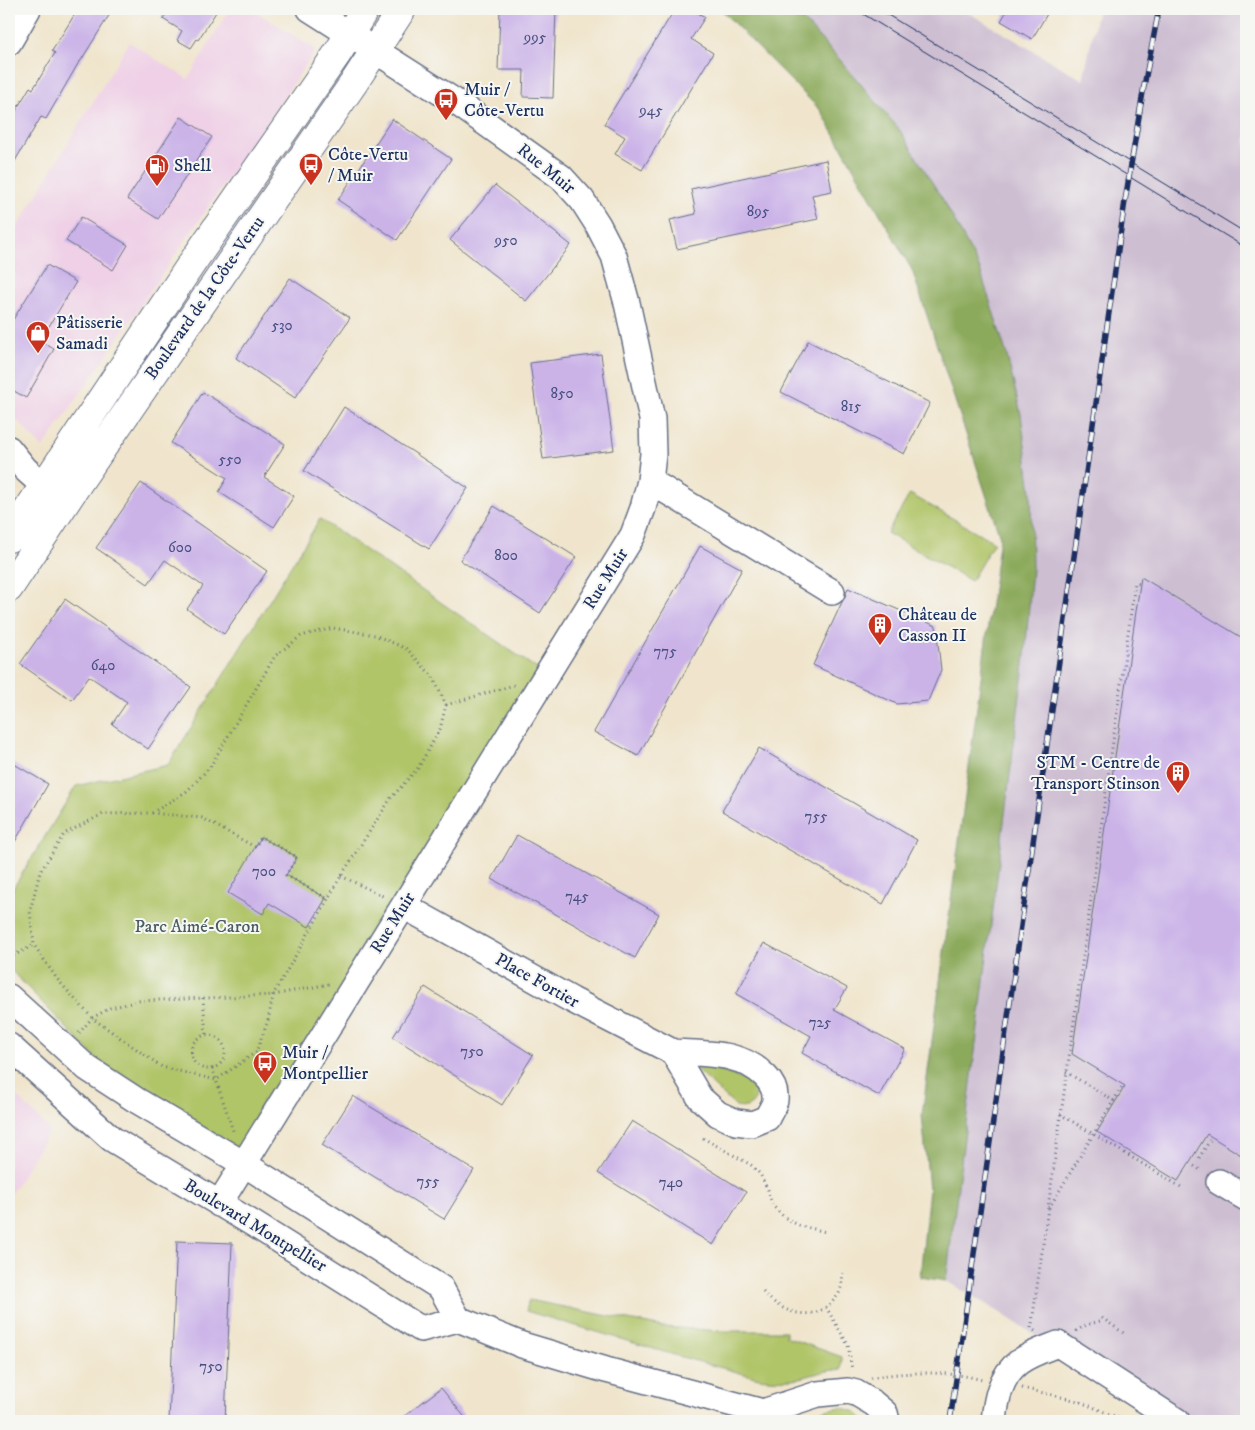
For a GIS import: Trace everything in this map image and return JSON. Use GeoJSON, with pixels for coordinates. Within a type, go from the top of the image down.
{"type":"FeatureCollection","features":[{"type":"Feature","properties":{"kind":"main road","name":"Boulevard de la Côte-Vertu"},"geometry":{"type":"LineString","coordinates":[[9,538],[192,263],[332,62],[365,9]]}},
{"type":"Feature","properties":{"kind":"main road","name":"Boulevard de la Côte-Vertu"},"geometry":{"type":"LineString","coordinates":[[9,588],[76,486],[376,50],[402,9]]}},
{"type":"Feature","properties":{"kind":"street"},"geometry":{"type":"LineString","coordinates":[[9,42],[28,9]]}},
{"type":"Feature","properties":{"kind":"street","name":"Rue Muir"},"geometry":{"type":"LineString","coordinates":[[219,1204],[633,534],[643,508],[650,481],[653,454],[652,419],[627,303],[614,256],[582,200],[561,177],[459,104],[310,9]]}},
{"type":"Feature","properties":{"kind":"street"},"geometry":{"type":"LineString","coordinates":[[9,449],[25,469],[44,486]]}},
{"type":"Feature","properties":{"kind":"street"},"geometry":{"type":"LineString","coordinates":[[650,481],[832,592]]}},
{"type":"Feature","properties":{"kind":"street","name":"Place Fortier"},"geometry":{"type":"LineString","coordinates":[[404,906],[572,1000],[672,1052]]}},
{"type":"Feature","properties":{"kind":"street"},"geometry":{"type":"LineString","coordinates":[[9,998],[87,1068],[441,1288],[458,1320],[522,1345],[768,1416],[818,1394],[848,1391],[856,1393],[873,1403],[885,1413],[887,1421]]}},
{"type":"Feature","properties":{"kind":"street","name":"Boulevard Montpellier"},"geometry":{"type":"LineString","coordinates":[[9,1046],[112,1139],[252,1223],[421,1329],[458,1320]]}},
{"type":"Feature","properties":{"kind":"street"},"geometry":{"type":"LineString","coordinates":[[63,1095],[87,1068]]}},
{"type":"Feature","properties":{"kind":"street"},"geometry":{"type":"LineString","coordinates":[[1219,1182],[1246,1198]]}},
{"type":"Feature","properties":{"kind":"street"},"geometry":{"type":"LineString","coordinates":[[994,1421],[998,1394],[1011,1370],[1024,1359],[1058,1344],[1178,1421]]}},
{"type":"Feature","properties":{"kind":"path"},"geometry":{"type":"LineString","coordinates":[[1032,1323],[1066,1072],[1086,947],[1135,583],[1140,584]]}},
{"type":"Feature","properties":{"kind":"path"},"geometry":{"type":"LineString","coordinates":[[152,813],[187,792],[210,767],[274,656],[301,636],[333,628],[375,634],[407,649],[433,677],[446,705],[440,729],[418,768],[391,798],[341,876],[273,995],[268,1022],[256,1052],[216,1080],[162,1067],[92,1018],[56,979],[34,945],[30,911],[40,872],[64,834],[103,814],[152,813],[202,818],[255,847],[261,837],[297,857],[286,875],[326,898]]}},
{"type":"Feature","properties":{"kind":"path"},"geometry":{"type":"LineString","coordinates":[[446,705],[546,675]]}},
{"type":"Feature","properties":{"kind":"path"},"geometry":{"type":"LineString","coordinates":[[341,876],[404,906]]}},
{"type":"Feature","properties":{"kind":"path"},"geometry":{"type":"LineString","coordinates":[[9,958],[34,945]]}},
{"type":"Feature","properties":{"kind":"path"},"geometry":{"type":"LineString","coordinates":[[75,1038],[92,1018],[110,1008],[139,1001],[273,995],[359,978]]}},
{"type":"Feature","properties":{"kind":"path"},"geometry":{"type":"LineString","coordinates":[[204,998],[206,1035]]}},
{"type":"Feature","properties":{"kind":"path"},"geometry":{"type":"LineString","coordinates":[[206,1035],[217,1038],[224,1046],[224,1057],[221,1062],[217,1066],[207,1069],[197,1064],[192,1055],[193,1044],[196,1040],[206,1035]]}},
{"type":"Feature","properties":{"kind":"path"},"geometry":{"type":"LineString","coordinates":[[212,1068],[244,1164]]}},
{"type":"Feature","properties":{"kind":"path"},"geometry":{"type":"LineString","coordinates":[[1066,1072],[1114,1101]]}},
{"type":"Feature","properties":{"kind":"path"},"geometry":{"type":"LineString","coordinates":[[1047,1211],[1123,1085]]}},
{"type":"Feature","properties":{"kind":"path"},"geometry":{"type":"LineString","coordinates":[[1060,1114],[1181,1187]]}},
{"type":"Feature","properties":{"kind":"path"},"geometry":{"type":"LineString","coordinates":[[1199,1158],[1212,1137]]}},
{"type":"Feature","properties":{"kind":"path"},"geometry":{"type":"LineString","coordinates":[[703,1138],[751,1165],[760,1174],[768,1190],[772,1205],[784,1217],[798,1225],[826,1232]]}},
{"type":"Feature","properties":{"kind":"path"},"geometry":{"type":"LineString","coordinates":[[763,1292],[772,1303],[797,1314],[814,1314],[826,1307],[840,1291],[843,1273]]}},
{"type":"Feature","properties":{"kind":"path"},"geometry":{"type":"LineString","coordinates":[[826,1307],[848,1345],[856,1393]]}},
{"type":"Feature","properties":{"kind":"path"},"geometry":{"type":"LineString","coordinates":[[1102,1318],[1126,1334]]}},
{"type":"Feature","properties":{"kind":"shaded area"},"geometry":{"type":"Polygon","coordinates":[[[230,9],[252,9],[316,50],[43,448],[9,412],[9,241],[129,42],[188,79],[230,9]]]}},
{"type":"Feature","properties":{"kind":"shaded area"},"geometry":{"type":"Polygon","coordinates":[[[793,9],[962,9],[1083,80],[1098,9],[1246,9],[1246,1421],[1168,1421],[996,1310],[946,1281],[1025,656],[1021,414],[1006,352],[979,267],[841,61],[793,9]]]}},
{"type":"Feature","properties":{"kind":"shaded area"},"geometry":{"type":"Polygon","coordinates":[[[9,1088],[50,1130],[9,1197],[9,1088]]]}},
{"type":"Feature","properties":{"kind":"green space"},"geometry":{"type":"Polygon","coordinates":[[[720,9],[793,9],[841,61],[899,129],[945,203],[979,267],[1006,352],[1021,414],[1031,492],[1032,569],[1025,656],[946,1281],[920,1277],[929,1189],[922,1115],[1000,537],[912,270],[821,111],[720,9]]]}},
{"type":"Feature","properties":{"kind":"green space"},"geometry":{"type":"Polygon","coordinates":[[[910,494],[994,542],[971,581],[887,533],[910,494]]]}},
{"type":"Feature","properties":{"kind":"green space","name":"Parc Aimé-Caron"},"geometry":{"type":"Polygon","coordinates":[[[320,519],[546,675],[244,1164],[136,1100],[9,968],[9,895],[76,786],[168,765],[320,519]]]}},
{"type":"Feature","properties":{"kind":"green space"},"geometry":{"type":"Polygon","coordinates":[[[699,1063],[750,1082],[756,1089],[756,1098],[752,1104],[741,1108],[736,1107],[695,1068],[699,1063]]]}},
{"type":"Feature","properties":{"kind":"green space"},"geometry":{"type":"Polygon","coordinates":[[[529,1300],[663,1327],[722,1331],[786,1331],[786,1337],[842,1357],[841,1370],[826,1371],[795,1379],[759,1378],[526,1311],[529,1300]]]}},
{"type":"Feature","properties":{"kind":"green space"},"geometry":{"type":"Polygon","coordinates":[[[841,1407],[856,1412],[865,1421],[790,1421],[795,1414],[812,1413],[841,1407]]]}},
{"type":"Feature","properties":{"kind":"building"},"geometry":{"type":"Polygon","coordinates":[[[78,9],[113,9],[46,119],[41,117],[9,171],[9,122],[30,87],[33,89],[55,53],[52,51],[78,9]]]}},
{"type":"Feature","properties":{"kind":"building"},"geometry":{"type":"Polygon","coordinates":[[[170,9],[218,9],[191,48],[177,40],[182,31],[163,19],[170,9]]]}},
{"type":"Feature","properties":{"kind":"building"},"geometry":{"type":"Polygon","coordinates":[[[500,9],[556,9],[553,98],[523,97],[524,70],[498,70],[500,9]]]}},
{"type":"Feature","properties":{"kind":"building"},"geometry":{"type":"Polygon","coordinates":[[[675,9],[691,9],[705,17],[691,39],[713,53],[642,170],[615,154],[625,137],[604,124],[675,9]]]}},
{"type":"Feature","properties":{"kind":"building"},"geometry":{"type":"Polygon","coordinates":[[[1008,9],[1050,9],[1032,39],[1001,21],[1008,9]]]}},
{"type":"Feature","properties":{"kind":"building"},"geometry":{"type":"Polygon","coordinates":[[[181,117],[212,137],[158,219],[127,199],[181,117]]]}},
{"type":"Feature","properties":{"kind":"building"},"geometry":{"type":"Polygon","coordinates":[[[392,119],[451,159],[397,240],[338,200],[392,119]]]}},
{"type":"Feature","properties":{"kind":"building"},"geometry":{"type":"Polygon","coordinates":[[[826,160],[832,191],[812,195],[818,219],[677,249],[670,220],[696,214],[691,189],[826,160]]]}},
{"type":"Feature","properties":{"kind":"building"},"geometry":{"type":"Polygon","coordinates":[[[495,185],[571,245],[526,301],[450,240],[495,185]]]}},
{"type":"Feature","properties":{"kind":"building"},"geometry":{"type":"Polygon","coordinates":[[[81,217],[128,245],[113,270],[66,241],[81,217]]]}},
{"type":"Feature","properties":{"kind":"building"},"geometry":{"type":"Polygon","coordinates":[[[47,265],[76,282],[40,341],[54,349],[26,398],[9,388],[9,326],[47,265]]]}},
{"type":"Feature","properties":{"kind":"building"},"geometry":{"type":"Polygon","coordinates":[[[290,278],[350,318],[295,398],[236,358],[290,278]]]}},
{"type":"Feature","properties":{"kind":"building"},"geometry":{"type":"Polygon","coordinates":[[[808,341],[930,403],[904,454],[781,392],[808,341]]]}},
{"type":"Feature","properties":{"kind":"building"},"geometry":{"type":"Polygon","coordinates":[[[601,354],[614,450],[543,459],[530,363],[601,354]]]}},
{"type":"Feature","properties":{"kind":"building"},"geometry":{"type":"Polygon","coordinates":[[[203,392],[285,444],[264,477],[294,496],[274,527],[219,492],[227,478],[171,443],[203,392]]]}},
{"type":"Feature","properties":{"kind":"building"},"geometry":{"type":"Polygon","coordinates":[[[344,407],[468,488],[429,549],[304,471],[344,407]]]}},
{"type":"Feature","properties":{"kind":"building"},"geometry":{"type":"Polygon","coordinates":[[[141,483],[267,571],[224,634],[187,609],[203,586],[165,560],[148,584],[96,548],[141,483]]]}},
{"type":"Feature","properties":{"kind":"building"},"geometry":{"type":"Polygon","coordinates":[[[494,506],[576,557],[540,613],[460,560],[494,506]]]}},
{"type":"Feature","properties":{"kind":"building"},"geometry":{"type":"Polygon","coordinates":[[[700,546],[742,569],[638,756],[594,732],[700,546]]]}},
{"type":"Feature","properties":{"kind":"building","name":"STM - Centre de Transport Stinson"},"geometry":{"type":"Polygon","coordinates":[[[1141,577],[1246,640],[1246,1158],[1207,1134],[1178,1181],[1097,1132],[1125,1086],[1072,1054],[1141,577]]]}},
{"type":"Feature","properties":{"kind":"building","name":"Château de Casson II"},"geometry":{"type":"Polygon","coordinates":[[[848,588],[936,626],[941,670],[928,701],[897,704],[813,665],[848,588]]]}},
{"type":"Feature","properties":{"kind":"building"},"geometry":{"type":"Polygon","coordinates":[[[65,599],[191,687],[148,749],[112,724],[127,702],[89,676],[72,700],[20,664],[65,599]]]}},
{"type":"Feature","properties":{"kind":"building"},"geometry":{"type":"Polygon","coordinates":[[[759,748],[917,840],[883,904],[722,811],[759,748]]]}},
{"type":"Feature","properties":{"kind":"building"},"geometry":{"type":"Polygon","coordinates":[[[9,761],[48,784],[9,852],[9,761]]]}},
{"type":"Feature","properties":{"kind":"building"},"geometry":{"type":"Polygon","coordinates":[[[517,835],[659,914],[635,958],[492,879],[517,835]]]}},
{"type":"Feature","properties":{"kind":"building"},"geometry":{"type":"Polygon","coordinates":[[[261,837],[297,857],[286,875],[326,898],[309,927],[269,903],[263,914],[228,893],[261,837]]]}},
{"type":"Feature","properties":{"kind":"building"},"geometry":{"type":"Polygon","coordinates":[[[764,943],[847,988],[834,1010],[905,1049],[879,1096],[802,1053],[811,1036],[736,994],[764,943]]]}},
{"type":"Feature","properties":{"kind":"building"},"geometry":{"type":"Polygon","coordinates":[[[425,987],[533,1055],[502,1105],[393,1037],[425,987]]]}},
{"type":"Feature","properties":{"kind":"building"},"geometry":{"type":"Polygon","coordinates":[[[353,1096],[474,1170],[444,1219],[322,1145],[353,1096]]]}},
{"type":"Feature","properties":{"kind":"building"},"geometry":{"type":"Polygon","coordinates":[[[632,1121],[746,1192],[713,1245],[598,1173],[632,1121]]]}},
{"type":"Feature","properties":{"kind":"building"},"geometry":{"type":"Polygon","coordinates":[[[177,1241],[232,1243],[225,1421],[169,1421],[177,1241]]]}},
{"type":"Feature","properties":{"kind":"building"},"geometry":{"type":"Polygon","coordinates":[[[441,1388],[468,1421],[398,1421],[441,1388]]]}},
{"type":"Feature","properties":{"kind":"tram line"},"geometry":{"type":"LineString","coordinates":[[855,9],[1246,248]]}},
{"type":"Feature","properties":{"kind":"tram line"},"geometry":{"type":"LineString","coordinates":[[878,9],[1246,233]]}},
{"type":"Feature","properties":{"kind":"railway"},"geometry":{"type":"LineString","coordinates":[[950,1421],[1125,201],[1159,9]]}},
{"type":"Feature","properties":{"kind":"place","name":"Muir / Côte-Vertu"},"geometry":{"type":"Point","coordinates":[446,121]}},
{"type":"Feature","properties":{"kind":"place","name":"Côte-Vertu / Muir"},"geometry":{"type":"Point","coordinates":[311,186]}},
{"type":"Feature","properties":{"kind":"place","name":"Shell"},"geometry":{"type":"Point","coordinates":[157,187]}},
{"type":"Feature","properties":{"kind":"place","name":"Pâtisserie Samadi"},"geometry":{"type":"Point","coordinates":[38,354]}},
{"type":"Feature","properties":{"kind":"place","name":"Château de Casson II"},"geometry":{"type":"Point","coordinates":[880,646]}},
{"type":"Feature","properties":{"kind":"place","name":"STM - Centre de Transport Stinson"},"geometry":{"type":"Point","coordinates":[1178,794]}},
{"type":"Feature","properties":{"kind":"place","name":"Muir / Montpellier"},"geometry":{"type":"Point","coordinates":[265,1084]}}]}
